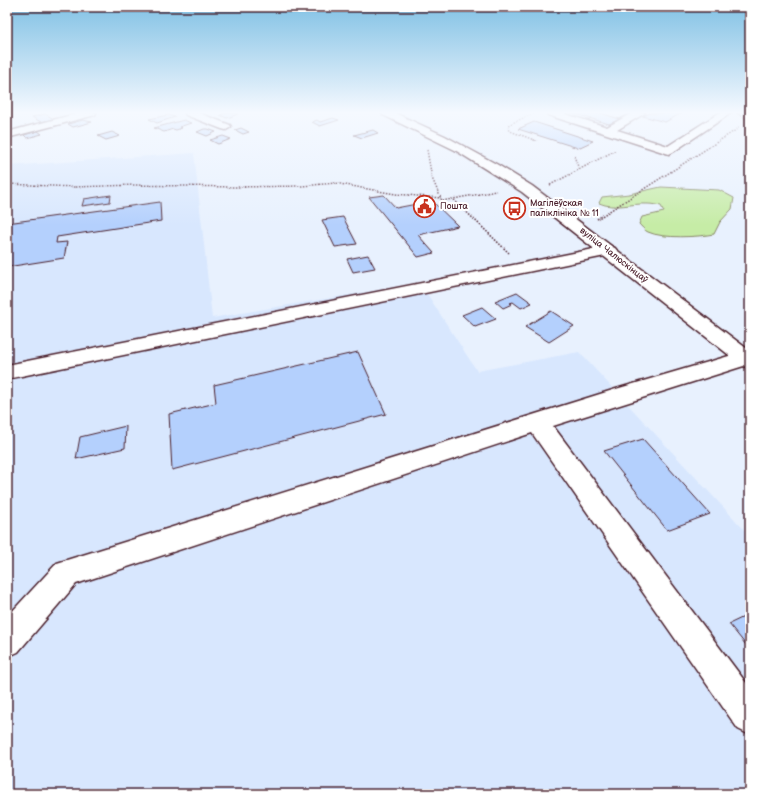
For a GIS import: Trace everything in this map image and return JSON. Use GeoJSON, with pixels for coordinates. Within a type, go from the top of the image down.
{"type":"FeatureCollection","features":[{"type":"Feature","properties":{"kind":"main road","name":"вуліца Чалюскінцаў"},"geometry":{"type":"LineString","coordinates":[[464,150],[500,171],[527,189],[748,360]]}},
{"type":"Feature","properties":{"kind":"main road"},"geometry":{"type":"LineString","coordinates":[[7,372],[609,252]]}},
{"type":"Feature","properties":{"kind":"main road"},"geometry":{"type":"LineString","coordinates":[[7,641],[67,573],[714,367],[748,360]]}},
{"type":"Feature","properties":{"kind":"main road"},"geometry":{"type":"LineString","coordinates":[[538,423],[750,716]]}},
{"type":"Feature","properties":{"kind":"path"},"geometry":{"type":"LineString","coordinates":[[427,150],[432,178],[442,201],[496,191]]}},
{"type":"Feature","properties":{"kind":"path"},"geometry":{"type":"LineString","coordinates":[[545,187],[616,150]]}},
{"type":"Feature","properties":{"kind":"path"},"geometry":{"type":"LineString","coordinates":[[591,222],[704,150]]}},
{"type":"Feature","properties":{"kind":"path"},"geometry":{"type":"LineString","coordinates":[[574,156],[579,169]]}},
{"type":"Feature","properties":{"kind":"path"},"geometry":{"type":"LineString","coordinates":[[7,184],[75,187],[134,185],[231,187],[302,186],[335,183],[419,198],[441,198]]}},
{"type":"Feature","properties":{"kind":"path"},"geometry":{"type":"LineString","coordinates":[[454,199],[525,269]]}},
{"type":"Feature","properties":{"kind":"shaded area"},"geometry":{"type":"Polygon","coordinates":[[[194,153],[212,318],[420,283],[477,371],[579,352],[750,536],[750,794],[7,794],[7,166],[194,153]]]}},
{"type":"Feature","properties":{"kind":"green space"},"geometry":{"type":"Polygon","coordinates":[[[661,187],[719,190],[734,198],[732,209],[720,222],[714,234],[690,237],[662,236],[644,230],[639,224],[642,217],[664,212],[661,206],[642,204],[611,206],[599,203],[602,197],[629,194],[661,187]]]}},
{"type":"Feature","properties":{"kind":"building"},"geometry":{"type":"Polygon","coordinates":[[[111,195],[110,202],[82,206],[84,199],[111,195]]]}},
{"type":"Feature","properties":{"kind":"building"},"geometry":{"type":"Polygon","coordinates":[[[384,195],[396,208],[432,201],[458,226],[418,235],[434,253],[418,257],[369,197],[384,195]]]}},
{"type":"Feature","properties":{"kind":"building"},"geometry":{"type":"Polygon","coordinates":[[[160,202],[161,221],[57,237],[56,243],[67,242],[64,258],[7,267],[7,223],[160,202]]]}},
{"type":"Feature","properties":{"kind":"building"},"geometry":{"type":"Polygon","coordinates":[[[343,217],[357,244],[335,247],[322,220],[343,217]]]}},
{"type":"Feature","properties":{"kind":"building"},"geometry":{"type":"Polygon","coordinates":[[[368,255],[375,268],[353,272],[347,259],[368,255]]]}},
{"type":"Feature","properties":{"kind":"building"},"geometry":{"type":"Polygon","coordinates":[[[517,292],[532,303],[521,308],[513,302],[510,303],[512,304],[503,308],[495,301],[517,292]]]}},
{"type":"Feature","properties":{"kind":"building"},"geometry":{"type":"Polygon","coordinates":[[[482,307],[496,319],[475,327],[462,315],[482,307]]]}},
{"type":"Feature","properties":{"kind":"building"},"geometry":{"type":"Polygon","coordinates":[[[551,311],[574,326],[549,342],[525,327],[551,311]]]}},
{"type":"Feature","properties":{"kind":"building"},"geometry":{"type":"Polygon","coordinates":[[[358,352],[386,414],[172,470],[169,414],[216,403],[214,385],[358,352]]]}},
{"type":"Feature","properties":{"kind":"building"},"geometry":{"type":"Polygon","coordinates":[[[126,426],[125,448],[76,459],[80,437],[126,426]]]}},
{"type":"Feature","properties":{"kind":"building"},"geometry":{"type":"Polygon","coordinates":[[[643,439],[710,514],[667,530],[604,451],[643,439]]]}},
{"type":"Feature","properties":{"kind":"building"},"geometry":{"type":"Polygon","coordinates":[[[750,614],[750,650],[729,624],[750,614]]]}},
{"type":"Feature","properties":{"kind":"place","name":"Пошта"},"geometry":{"type":"Point","coordinates":[425,206]}},
{"type":"Feature","properties":{"kind":"place","name":"Магілёўская паліклініка № 11"},"geometry":{"type":"Point","coordinates":[515,208]}}]}
